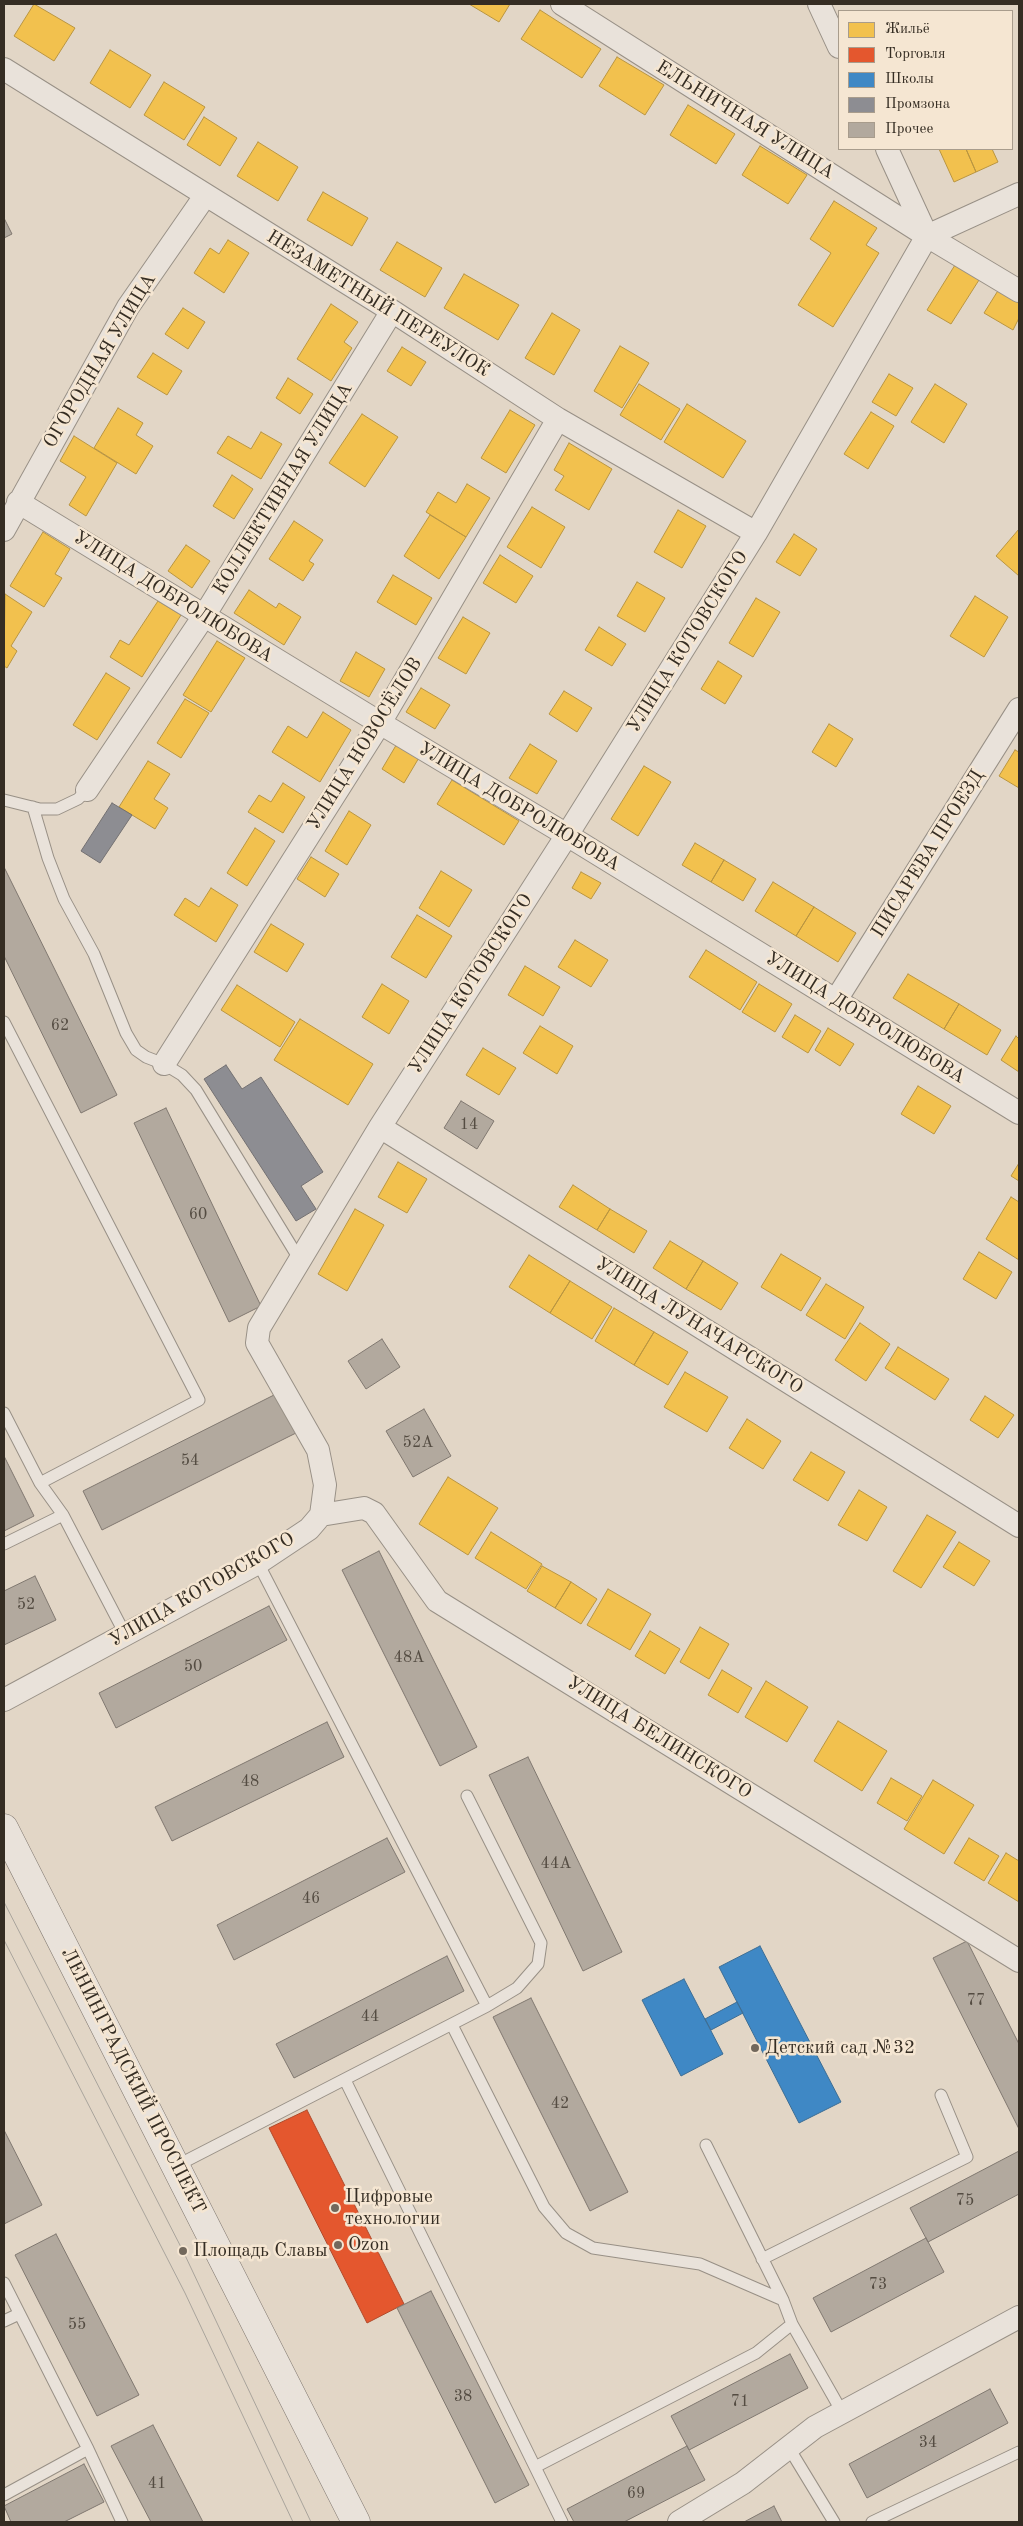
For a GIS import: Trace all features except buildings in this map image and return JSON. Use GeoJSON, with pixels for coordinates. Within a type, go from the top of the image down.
{"type":"FeatureCollection","features":[{"type":"Feature","properties":{"kind":"main road","name":"ЛЕНИНГРАДСКИЙ ПРОСПЕКТ"},"geometry":{"type":"LineString","coordinates":[[4,1828],[356,2522]]}},
{"type":"Feature","properties":{"kind":"street","name":"ЕЛЬНИЧНАЯ УЛИЦА"},"geometry":{"type":"LineString","coordinates":[[562,4],[927,236],[1019,291]]}},
{"type":"Feature","properties":{"kind":"street"},"geometry":{"type":"LineString","coordinates":[[819,4],[838,45]]}},
{"type":"Feature","properties":{"kind":"street","name":"НЕЗАМЕТНЫЙ ПЕРЕУЛОК"},"geometry":{"type":"LineString","coordinates":[[4,69],[392,311],[558,418],[756,534]]}},
{"type":"Feature","properties":{"kind":"street"},"geometry":{"type":"LineString","coordinates":[[887,150],[927,236],[1019,194]]}},
{"type":"Feature","properties":{"kind":"street","name":"ОГОРОДНАЯ УЛИЦА"},"geometry":{"type":"LineString","coordinates":[[4,530],[128,307],[205,196]]}},
{"type":"Feature","properties":{"kind":"street","name":"УЛИЦА КОТОВСКОГО"},"geometry":{"type":"LineString","coordinates":[[4,1700],[258,1563],[309,1529],[321,1515],[325,1486],[318,1450],[257,1343],[259,1328],[301,1262],[380,1127],[756,534],[927,236]]}},
{"type":"Feature","properties":{"kind":"street","name":"КОЛЛЕКТИВНАЯ УЛИЦА"},"geometry":{"type":"LineString","coordinates":[[87,790],[204,616],[392,311]]}},
{"type":"Feature","properties":{"kind":"street","name":"УЛИЦА НОВОСЁЛОВ"},"geometry":{"type":"LineString","coordinates":[[164,1064],[380,723],[558,418]]}},
{"type":"Feature","properties":{"kind":"street","name":"УЛИЦА ДОБРОЛЮБОВА"},"geometry":{"type":"LineString","coordinates":[[18,502],[380,723],[567,834],[1019,1113]]}},
{"type":"Feature","properties":{"kind":"street","name":"ПИСАРЕВА ПРОЕЗД"},"geometry":{"type":"LineString","coordinates":[[836,1000],[1019,708]]}},
{"type":"Feature","properties":{"kind":"street","name":"УЛИЦА ЛУНАЧАРСКОГО"},"geometry":{"type":"LineString","coordinates":[[380,1127],[1019,1526]]}},
{"type":"Feature","properties":{"kind":"street","name":"УЛИЦА БЕЛИНСКОГО"},"geometry":{"type":"LineString","coordinates":[[321,1515],[364,1508],[374,1513],[437,1601],[1019,1961]]}},
{"type":"Feature","properties":{"kind":"street"},"geometry":{"type":"LineString","coordinates":[[684,2521],[743,2484],[815,2427],[1019,2317]]}},
{"type":"Feature","properties":{"kind":"lane"},"geometry":{"type":"LineString","coordinates":[[4,800],[33,807],[57,809],[78,799],[87,790]]}},
{"type":"Feature","properties":{"kind":"lane"},"geometry":{"type":"LineString","coordinates":[[33,807],[48,858],[64,899],[94,954],[126,1033],[136,1050],[182,1075],[196,1090],[301,1262]]}},
{"type":"Feature","properties":{"kind":"lane"},"geometry":{"type":"LineString","coordinates":[[4,1022],[199,1400],[40,1483]]}},
{"type":"Feature","properties":{"kind":"lane"},"geometry":{"type":"LineString","coordinates":[[4,1413],[40,1483],[63,1515],[125,1634]]}},
{"type":"Feature","properties":{"kind":"lane"},"geometry":{"type":"LineString","coordinates":[[4,1544],[63,1515]]}},
{"type":"Feature","properties":{"kind":"lane"},"geometry":{"type":"LineString","coordinates":[[258,1563],[487,2006]]}},
{"type":"Feature","properties":{"kind":"lane"},"geometry":{"type":"LineString","coordinates":[[176,2166],[487,2006],[518,1988],[538,1964],[541,1943],[467,1796]]}},
{"type":"Feature","properties":{"kind":"lane"},"geometry":{"type":"LineString","coordinates":[[452,2025],[544,2207],[566,2233],[594,2248],[700,2264],[783,2300]]}},
{"type":"Feature","properties":{"kind":"lane"},"geometry":{"type":"LineString","coordinates":[[345,2080],[562,2522]]}},
{"type":"Feature","properties":{"kind":"lane"},"geometry":{"type":"LineString","coordinates":[[762,2259],[967,2157],[941,2095]]}},
{"type":"Feature","properties":{"kind":"lane"},"geometry":{"type":"LineString","coordinates":[[706,2145],[783,2300],[792,2324],[842,2412]]}},
{"type":"Feature","properties":{"kind":"lane"},"geometry":{"type":"LineString","coordinates":[[4,2283],[88,2448],[122,2522]]}},
{"type":"Feature","properties":{"kind":"lane"},"geometry":{"type":"LineString","coordinates":[[4,2321],[20,2314]]}},
{"type":"Feature","properties":{"kind":"lane"},"geometry":{"type":"LineString","coordinates":[[535,2467],[756,2353],[792,2324]]}},
{"type":"Feature","properties":{"kind":"lane"},"geometry":{"type":"LineString","coordinates":[[4,2495],[88,2448]]}},
{"type":"Feature","properties":{"kind":"lane"},"geometry":{"type":"LineString","coordinates":[[789,2448],[834,2522]]}},
{"type":"Feature","properties":{"kind":"lane"},"geometry":{"type":"LineString","coordinates":[[872,2522],[1019,2452]]}},
{"type":"Feature","properties":{"kind":"tram line"},"geometry":{"type":"LineString","coordinates":[[4,1902],[183,2251],[311,2522]]}},
{"type":"Feature","properties":{"kind":"tram line"},"geometry":{"type":"LineString","coordinates":[[4,1940],[185,2293],[293,2522]]}},
{"type":"Feature","properties":{"kind":"place","name":"Детский сад №32"},"geometry":{"type":"Point","coordinates":[755,2048]}},
{"type":"Feature","properties":{"kind":"place","name":"Цифровые технологии"},"geometry":{"type":"Point","coordinates":[335,2208]}},
{"type":"Feature","properties":{"kind":"place","name":"Ozon"},"geometry":{"type":"Point","coordinates":[338,2245]}},
{"type":"Feature","properties":{"kind":"place","name":"Площадь Славы"},"geometry":{"type":"Point","coordinates":[183,2251]}}]}
